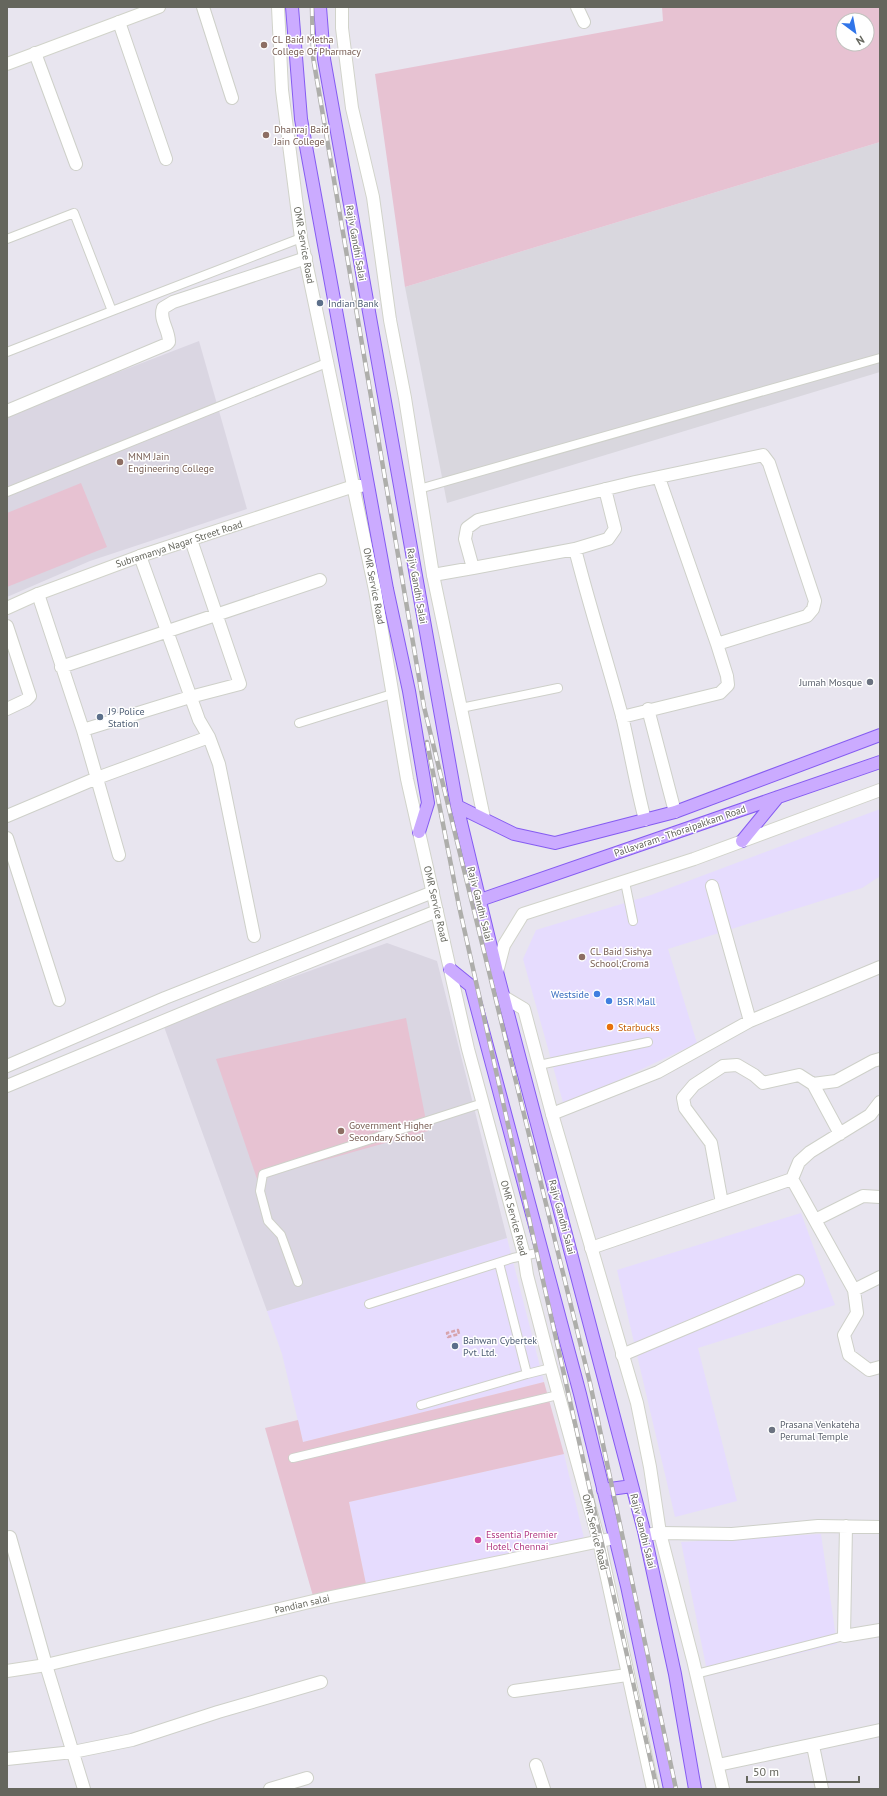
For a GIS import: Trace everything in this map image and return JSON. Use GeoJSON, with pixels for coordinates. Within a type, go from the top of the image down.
{"type":"FeatureCollection","features":[{"type":"Feature","properties":{"kind":"main road"},"geometry":{"type":"LineString","coordinates":[[292,7],[301,119],[387,589],[409,691],[428,803],[419,832]]}},
{"type":"Feature","properties":{"kind":"main road","name":"Rajiv Gandhi Salai"},"geometry":{"type":"LineString","coordinates":[[320,7],[324,59],[457,806],[497,972],[645,1535],[675,1674],[695,1789]]}},
{"type":"Feature","properties":{"kind":"main road","name":"Pallavaram - Thoraipakkam Road"},"geometry":{"type":"LineString","coordinates":[[484,818],[514,834],[555,844],[675,812],[880,735]]}},
{"type":"Feature","properties":{"kind":"main road","name":"Pallavaram - Thoraipakkam Road"},"geometry":{"type":"LineString","coordinates":[[480,900],[880,762]]}},
{"type":"Feature","properties":{"kind":"main road"},"geometry":{"type":"LineString","coordinates":[[742,841],[778,797]]}},
{"type":"Feature","properties":{"kind":"main road"},"geometry":{"type":"LineString","coordinates":[[457,806],[484,818]]}},
{"type":"Feature","properties":{"kind":"main road"},"geometry":{"type":"LineString","coordinates":[[450,969],[471,986],[580,1394],[627,1586],[670,1789]]}},
{"type":"Feature","properties":{"kind":"main road"},"geometry":{"type":"LineString","coordinates":[[603,1490],[632,1486]]}},
{"type":"Feature","properties":{"kind":"street"},"geometry":{"type":"LineString","coordinates":[[7,64],[159,7]]}},
{"type":"Feature","properties":{"kind":"street"},"geometry":{"type":"LineString","coordinates":[[203,7],[232,98]]}},
{"type":"Feature","properties":{"kind":"street","name":"OMR Service Road"},"geometry":{"type":"LineString","coordinates":[[278,7],[282,90],[301,238],[375,590],[407,779],[450,969],[483,1103],[524,1255],[527,1275],[558,1395],[599,1541],[653,1789]]}},
{"type":"Feature","properties":{"kind":"street"},"geometry":{"type":"LineString","coordinates":[[342,7],[342,28],[352,108],[372,198],[390,320],[405,398],[433,575],[484,818]]}},
{"type":"Feature","properties":{"kind":"street"},"geometry":{"type":"LineString","coordinates":[[577,7],[584,22]]}},
{"type":"Feature","properties":{"kind":"street"},"geometry":{"type":"LineString","coordinates":[[120,22],[166,160]]}},
{"type":"Feature","properties":{"kind":"street"},"geometry":{"type":"LineString","coordinates":[[35,53],[76,164]]}},
{"type":"Feature","properties":{"kind":"street"},"geometry":{"type":"LineString","coordinates":[[7,411],[167,344],[169,342],[169,334],[161,314],[162,308],[173,302],[306,258]]}},
{"type":"Feature","properties":{"kind":"street"},"geometry":{"type":"LineString","coordinates":[[473,568],[465,539],[467,528],[478,520],[605,489],[763,455],[769,463],[815,601],[813,609],[807,616],[717,644]]}},
{"type":"Feature","properties":{"kind":"street"},"geometry":{"type":"LineString","coordinates":[[622,717],[648,709],[720,693],[728,685],[727,676],[717,644],[659,478]]}},
{"type":"Feature","properties":{"kind":"street","name":"Subramanya Nagar Street Road"},"geometry":{"type":"LineString","coordinates":[[7,608],[38,594],[140,556],[354,486],[369,485]]}},
{"type":"Feature","properties":{"kind":"street"},"geometry":{"type":"LineString","coordinates":[[433,575],[575,548],[608,539],[615,529],[605,489]]}},
{"type":"Feature","properties":{"kind":"street"},"geometry":{"type":"LineString","coordinates":[[83,730],[190,697],[240,684],[191,540]]}},
{"type":"Feature","properties":{"kind":"street"},"geometry":{"type":"LineString","coordinates":[[575,548],[587,597],[622,717],[639,799],[645,820]]}},
{"type":"Feature","properties":{"kind":"street"},"geometry":{"type":"LineString","coordinates":[[140,556],[190,697],[199,720],[209,737],[219,764],[254,936]]}},
{"type":"Feature","properties":{"kind":"street"},"geometry":{"type":"LineString","coordinates":[[61,667],[167,630],[320,580]]}},
{"type":"Feature","properties":{"kind":"street"},"geometry":{"type":"LineString","coordinates":[[38,594],[83,730],[119,855]]}},
{"type":"Feature","properties":{"kind":"street"},"geometry":{"type":"LineString","coordinates":[[7,626],[30,696],[26,700],[7,709]]}},
{"type":"Feature","properties":{"kind":"street"},"geometry":{"type":"LineString","coordinates":[[648,709],[670,788],[675,812]]}},
{"type":"Feature","properties":{"kind":"street"},"geometry":{"type":"LineString","coordinates":[[7,816],[97,778],[209,737]]}},
{"type":"Feature","properties":{"kind":"street"},"geometry":{"type":"LineString","coordinates":[[497,972],[504,945],[523,914],[625,882],[880,790]]}},
{"type":"Feature","properties":{"kind":"street"},"geometry":{"type":"LineString","coordinates":[[7,838],[59,1000]]}},
{"type":"Feature","properties":{"kind":"street"},"geometry":{"type":"LineString","coordinates":[[712,886],[750,1021]]}},
{"type":"Feature","properties":{"kind":"street"},"geometry":{"type":"LineString","coordinates":[[7,1066],[165,998],[433,892]]}},
{"type":"Feature","properties":{"kind":"street"},"geometry":{"type":"LineString","coordinates":[[7,1086],[219,998],[437,911]]}},
{"type":"Feature","properties":{"kind":"street"},"geometry":{"type":"LineString","coordinates":[[552,1114],[658,1072],[750,1021],[880,968]]}},
{"type":"Feature","properties":{"kind":"street"},"geometry":{"type":"LineString","coordinates":[[504,997],[524,1009],[552,1114],[637,1403],[650,1467],[660,1533],[696,1674],[723,1789]]}},
{"type":"Feature","properties":{"kind":"street"},"geometry":{"type":"LineString","coordinates":[[813,1084],[836,1081],[873,1061],[880,1059]]}},
{"type":"Feature","properties":{"kind":"street"},"geometry":{"type":"LineString","coordinates":[[722,1203],[711,1143],[685,1108],[683,1098],[694,1085],[723,1066],[737,1066],[754,1074],[764,1084],[799,1075],[813,1084],[840,1134]]}},
{"type":"Feature","properties":{"kind":"street"},"geometry":{"type":"LineString","coordinates":[[591,1248],[792,1179],[799,1162],[810,1152],[870,1115],[880,1102]]}},
{"type":"Feature","properties":{"kind":"street"},"geometry":{"type":"LineString","coordinates":[[792,1179],[854,1290],[857,1313],[844,1336],[849,1355],[869,1370],[880,1367]]}},
{"type":"Feature","properties":{"kind":"street"},"geometry":{"type":"LineString","coordinates":[[815,1220],[863,1196],[880,1197]]}},
{"type":"Feature","properties":{"kind":"street"},"geometry":{"type":"LineString","coordinates":[[854,1290],[880,1277]]}},
{"type":"Feature","properties":{"kind":"street"},"geometry":{"type":"LineString","coordinates":[[622,1355],[798,1281]]}},
{"type":"Feature","properties":{"kind":"street"},"geometry":{"type":"LineString","coordinates":[[645,1535],[660,1533],[732,1534],[818,1526],[880,1527]]}},
{"type":"Feature","properties":{"kind":"street"},"geometry":{"type":"LineString","coordinates":[[846,1526],[844,1636],[880,1630]]}},
{"type":"Feature","properties":{"kind":"street"},"geometry":{"type":"LineString","coordinates":[[7,1538],[10,1537],[46,1665],[84,1789]]}},
{"type":"Feature","properties":{"kind":"street","name":"Pandian salai"},"geometry":{"type":"LineString","coordinates":[[7,1671],[46,1665],[326,1598],[615,1538]]}},
{"type":"Feature","properties":{"kind":"street"},"geometry":{"type":"LineString","coordinates":[[514,1691],[627,1675]]}},
{"type":"Feature","properties":{"kind":"street"},"geometry":{"type":"LineString","coordinates":[[7,1759],[73,1752],[132,1740],[218,1712],[322,1682]]}},
{"type":"Feature","properties":{"kind":"street"},"geometry":{"type":"LineString","coordinates":[[718,1765],[813,1746],[880,1730]]}},
{"type":"Feature","properties":{"kind":"street"},"geometry":{"type":"LineString","coordinates":[[813,1746],[822,1789]]}},
{"type":"Feature","properties":{"kind":"street"},"geometry":{"type":"LineString","coordinates":[[536,1765],[544,1789]]}},
{"type":"Feature","properties":{"kind":"street"},"geometry":{"type":"LineString","coordinates":[[270,1789],[307,1778]]}},
{"type":"Feature","properties":{"kind":"lane"},"geometry":{"type":"LineString","coordinates":[[7,239],[74,213],[112,311]]}},
{"type":"Feature","properties":{"kind":"lane"},"geometry":{"type":"LineString","coordinates":[[7,352],[301,238]]}},
{"type":"Feature","properties":{"kind":"lane"},"geometry":{"type":"LineString","coordinates":[[419,489],[880,358]]}},
{"type":"Feature","properties":{"kind":"lane"},"geometry":{"type":"LineString","coordinates":[[7,492],[328,362]]}},
{"type":"Feature","properties":{"kind":"lane"},"geometry":{"type":"LineString","coordinates":[[462,708],[558,688]]}},
{"type":"Feature","properties":{"kind":"lane"},"geometry":{"type":"LineString","coordinates":[[299,723],[392,694]]}},
{"type":"Feature","properties":{"kind":"lane"},"geometry":{"type":"LineString","coordinates":[[625,882],[633,921]]}},
{"type":"Feature","properties":{"kind":"lane"},"geometry":{"type":"LineString","coordinates":[[539,1065],[648,1042]]}},
{"type":"Feature","properties":{"kind":"lane"},"geometry":{"type":"LineString","coordinates":[[298,1282],[281,1235],[268,1221],[260,1191],[264,1174],[483,1103]]}},
{"type":"Feature","properties":{"kind":"lane"},"geometry":{"type":"LineString","coordinates":[[369,1304],[499,1262],[542,1252]]}},
{"type":"Feature","properties":{"kind":"lane"},"geometry":{"type":"LineString","coordinates":[[499,1262],[527,1374]]}},
{"type":"Feature","properties":{"kind":"lane"},"geometry":{"type":"LineString","coordinates":[[421,1405],[551,1368]]}},
{"type":"Feature","properties":{"kind":"lane"},"geometry":{"type":"LineString","coordinates":[[293,1458],[558,1395]]}},
{"type":"Feature","properties":{"kind":"lane"},"geometry":{"type":"LineString","coordinates":[[696,1674],[844,1636]]}},
{"type":"Feature","properties":{"kind":"shaded area"},"geometry":{"type":"Polygon","coordinates":[[[662,7],[880,7],[880,142],[405,287],[375,74],[663,21],[662,7]]]}},
{"type":"Feature","properties":{"kind":"shaded area"},"geometry":{"type":"Polygon","coordinates":[[[880,142],[880,372],[447,503],[405,287],[880,142]]]}},
{"type":"Feature","properties":{"kind":"shaded area","name":"MNM Jain Engineering College"},"geometry":{"type":"Polygon","coordinates":[[[199,341],[247,509],[90,561],[7,597],[7,415],[199,341]]]}},
{"type":"Feature","properties":{"kind":"shaded area"},"geometry":{"type":"Polygon","coordinates":[[[81,483],[107,547],[7,587],[7,513],[81,483]]]}},
{"type":"Feature","properties":{"kind":"shaded area","name":"BSR Mall"},"geometry":{"type":"Polygon","coordinates":[[[880,809],[880,876],[862,888],[668,949],[697,1043],[564,1106],[523,959],[536,930],[651,895],[880,809]]]}},
{"type":"Feature","properties":{"kind":"shaded area","name":"Government Higher Secondary School"},"geometry":{"type":"Polygon","coordinates":[[[387,943],[437,961],[507,1238],[267,1311],[163,1024],[387,943]]]}},
{"type":"Feature","properties":{"kind":"shaded area"},"geometry":{"type":"Polygon","coordinates":[[[406,1018],[428,1131],[257,1179],[216,1059],[406,1018]]]}},
{"type":"Feature","properties":{"kind":"shaded area"},"geometry":{"type":"Polygon","coordinates":[[[801,1213],[835,1305],[698,1348],[737,1501],[675,1517],[617,1270],[801,1213]]]}},
{"type":"Feature","properties":{"kind":"shaded area"},"geometry":{"type":"Polygon","coordinates":[[[507,1238],[544,1382],[303,1442],[282,1354],[267,1311],[507,1238]]]}},
{"type":"Feature","properties":{"kind":"shaded area"},"geometry":{"type":"Polygon","coordinates":[[[544,1382],[564,1454],[349,1502],[366,1584],[313,1596],[265,1428],[298,1420],[303,1442],[544,1382]]]}},
{"type":"Feature","properties":{"kind":"shaded area"},"geometry":{"type":"Polygon","coordinates":[[[564,1454],[584,1538],[366,1584],[349,1502],[564,1454]]]}},
{"type":"Feature","properties":{"kind":"shaded area"},"geometry":{"type":"Polygon","coordinates":[[[821,1534],[837,1644],[708,1676],[681,1542],[821,1534]]]}},
{"type":"Feature","properties":{"kind":"railway"},"geometry":{"type":"LineString","coordinates":[[312,7],[313,57],[424,707],[590,1383],[676,1789]]}},
{"type":"Feature","properties":{"kind":"railway"},"geometry":{"type":"LineString","coordinates":[[427,742],[459,906],[657,1789]]}},
{"type":"Feature","properties":{"kind":"place","name":"CL Baid Metha College Of Pharmacy"},"geometry":{"type":"Point","coordinates":[264,45]}},
{"type":"Feature","properties":{"kind":"place","name":"Dhanraj Baid Jain College"},"geometry":{"type":"Point","coordinates":[266,135]}},
{"type":"Feature","properties":{"kind":"place","name":"Indian Bank"},"geometry":{"type":"Point","coordinates":[320,303]}},
{"type":"Feature","properties":{"kind":"place","name":"MNM Jain Engineering College"},"geometry":{"type":"Point","coordinates":[120,462]}},
{"type":"Feature","properties":{"kind":"place","name":"Jumah Mosque"},"geometry":{"type":"Point","coordinates":[870,682]}},
{"type":"Feature","properties":{"kind":"place","name":"J9 Police Station"},"geometry":{"type":"Point","coordinates":[100,717]}},
{"type":"Feature","properties":{"kind":"place","name":"CL Baid Sishya School;Cromā"},"geometry":{"type":"Point","coordinates":[582,957]}},
{"type":"Feature","properties":{"kind":"place","name":"Westside"},"geometry":{"type":"Point","coordinates":[597,994]}},
{"type":"Feature","properties":{"kind":"place","name":"BSR Mall"},"geometry":{"type":"Point","coordinates":[609,1001]}},
{"type":"Feature","properties":{"kind":"place","name":"Starbucks"},"geometry":{"type":"Point","coordinates":[610,1027]}},
{"type":"Feature","properties":{"kind":"place","name":"Government Higher Secondary School"},"geometry":{"type":"Point","coordinates":[341,1131]}},
{"type":"Feature","properties":{"kind":"place","name":"Bahwan Cybertek Pvt. Ltd."},"geometry":{"type":"Point","coordinates":[455,1346]}},
{"type":"Feature","properties":{"kind":"place","name":"Prasana Venkateha Perumal Temple"},"geometry":{"type":"Point","coordinates":[772,1430]}},
{"type":"Feature","properties":{"kind":"place","name":"Essentia Premier Hotel, Chennai"},"geometry":{"type":"Point","coordinates":[478,1540]}}]}
